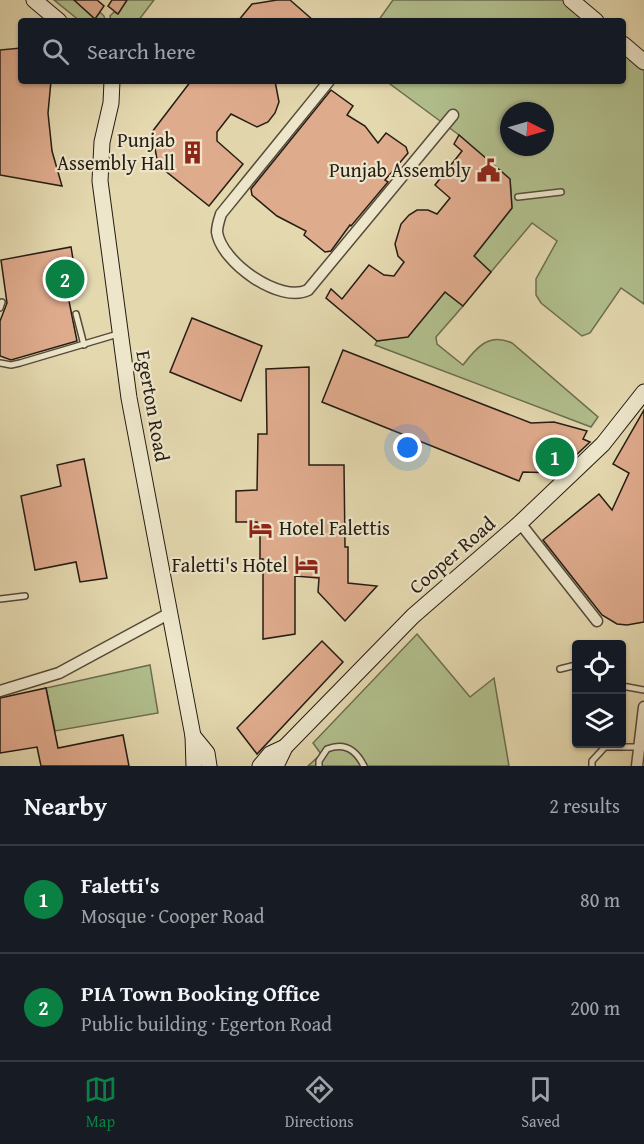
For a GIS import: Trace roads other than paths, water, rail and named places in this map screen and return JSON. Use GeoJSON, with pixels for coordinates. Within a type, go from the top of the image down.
{"type":"FeatureCollection","features":[{"type":"Feature","properties":{"kind":"street"},"geometry":{"type":"LineString","coordinates":[[34,0],[55,18]]}},
{"type":"Feature","properties":{"kind":"street"},"geometry":{"type":"LineString","coordinates":[[571,0],[592,18]]}},
{"type":"Feature","properties":{"kind":"street"},"geometry":{"type":"LineString","coordinates":[[626,47],[644,62]]}},
{"type":"Feature","properties":{"kind":"street","name":"Egerton Road"},"geometry":{"type":"LineString","coordinates":[[112,84],[111,103],[102,142],[100,181],[129,398],[193,736],[194,766]]}},
{"type":"Feature","properties":{"kind":"street"},"geometry":{"type":"LineString","coordinates":[[327,84],[221,214],[218,222],[217,232],[221,243],[246,272],[265,285],[296,295],[308,290],[453,115]]}},
{"type":"Feature","properties":{"kind":"street","name":"Cooper Road"},"geometry":{"type":"LineString","coordinates":[[276,766],[285,747],[413,616],[520,523],[603,444],[644,392]]}},
{"type":"Feature","properties":{"kind":"street"},"geometry":{"type":"LineString","coordinates":[[520,523],[597,621]]}},
{"type":"Feature","properties":{"kind":"street"},"geometry":{"type":"LineString","coordinates":[[0,691],[59,673],[170,614]]}},
{"type":"Feature","properties":{"kind":"street"},"geometry":{"type":"LineString","coordinates":[[637,766],[643,731],[644,707]]}},
{"type":"Feature","properties":{"kind":"street","name":"Egerton Road"},"geometry":{"type":"LineString","coordinates":[[193,736],[207,753],[209,766]]}},
{"type":"Feature","properties":{"kind":"street","name":"Cooper Road"},"geometry":{"type":"LineString","coordinates":[[260,766],[270,754],[285,747]]}},
{"type":"Feature","properties":{"kind":"lane"},"geometry":{"type":"LineString","coordinates":[[518,197],[561,192]]}},
{"type":"Feature","properties":{"kind":"lane"},"geometry":{"type":"LineString","coordinates":[[76,314],[84,345]]}},
{"type":"Feature","properties":{"kind":"lane"},"geometry":{"type":"LineString","coordinates":[[0,363],[11,365],[20,363],[119,334]]}},
{"type":"Feature","properties":{"kind":"lane"},"geometry":{"type":"LineString","coordinates":[[0,598],[25,596]]}},
{"type":"Feature","properties":{"kind":"lane"},"geometry":{"type":"LineString","coordinates":[[560,669],[572,666]]}},
{"type":"Feature","properties":{"kind":"lane"},"geometry":{"type":"LineString","coordinates":[[626,687],[644,690]]}},
{"type":"Feature","properties":{"kind":"lane"},"geometry":{"type":"LineString","coordinates":[[319,766],[319,761],[327,749],[342,746],[352,749],[364,766]]}},
{"type":"Feature","properties":{"kind":"lane"},"geometry":{"type":"LineString","coordinates":[[592,766],[592,761],[605,747],[639,747]]}},
{"type":"Feature","properties":{"kind":"place","name":"Punjab Assembly Hall"},"geometry":{"type":"Point","coordinates":[193,152]}},
{"type":"Feature","properties":{"kind":"place","name":"Punjab Assembly"},"geometry":{"type":"Point","coordinates":[489,170]}},
{"type":"Feature","properties":{"kind":"place","name":"PIA Town Booking Office"},"geometry":{"type":"Point","coordinates":[65,279]}},
{"type":"Feature","properties":{"kind":"place","name":"Faletti's"},"geometry":{"type":"Point","coordinates":[555,457]}},
{"type":"Feature","properties":{"kind":"place","name":"Hotel Falettis"},"geometry":{"type":"Point","coordinates":[261,528]}},
{"type":"Feature","properties":{"kind":"place","name":"Faletti's Hotel"},"geometry":{"type":"Point","coordinates":[306,565]}}]}
